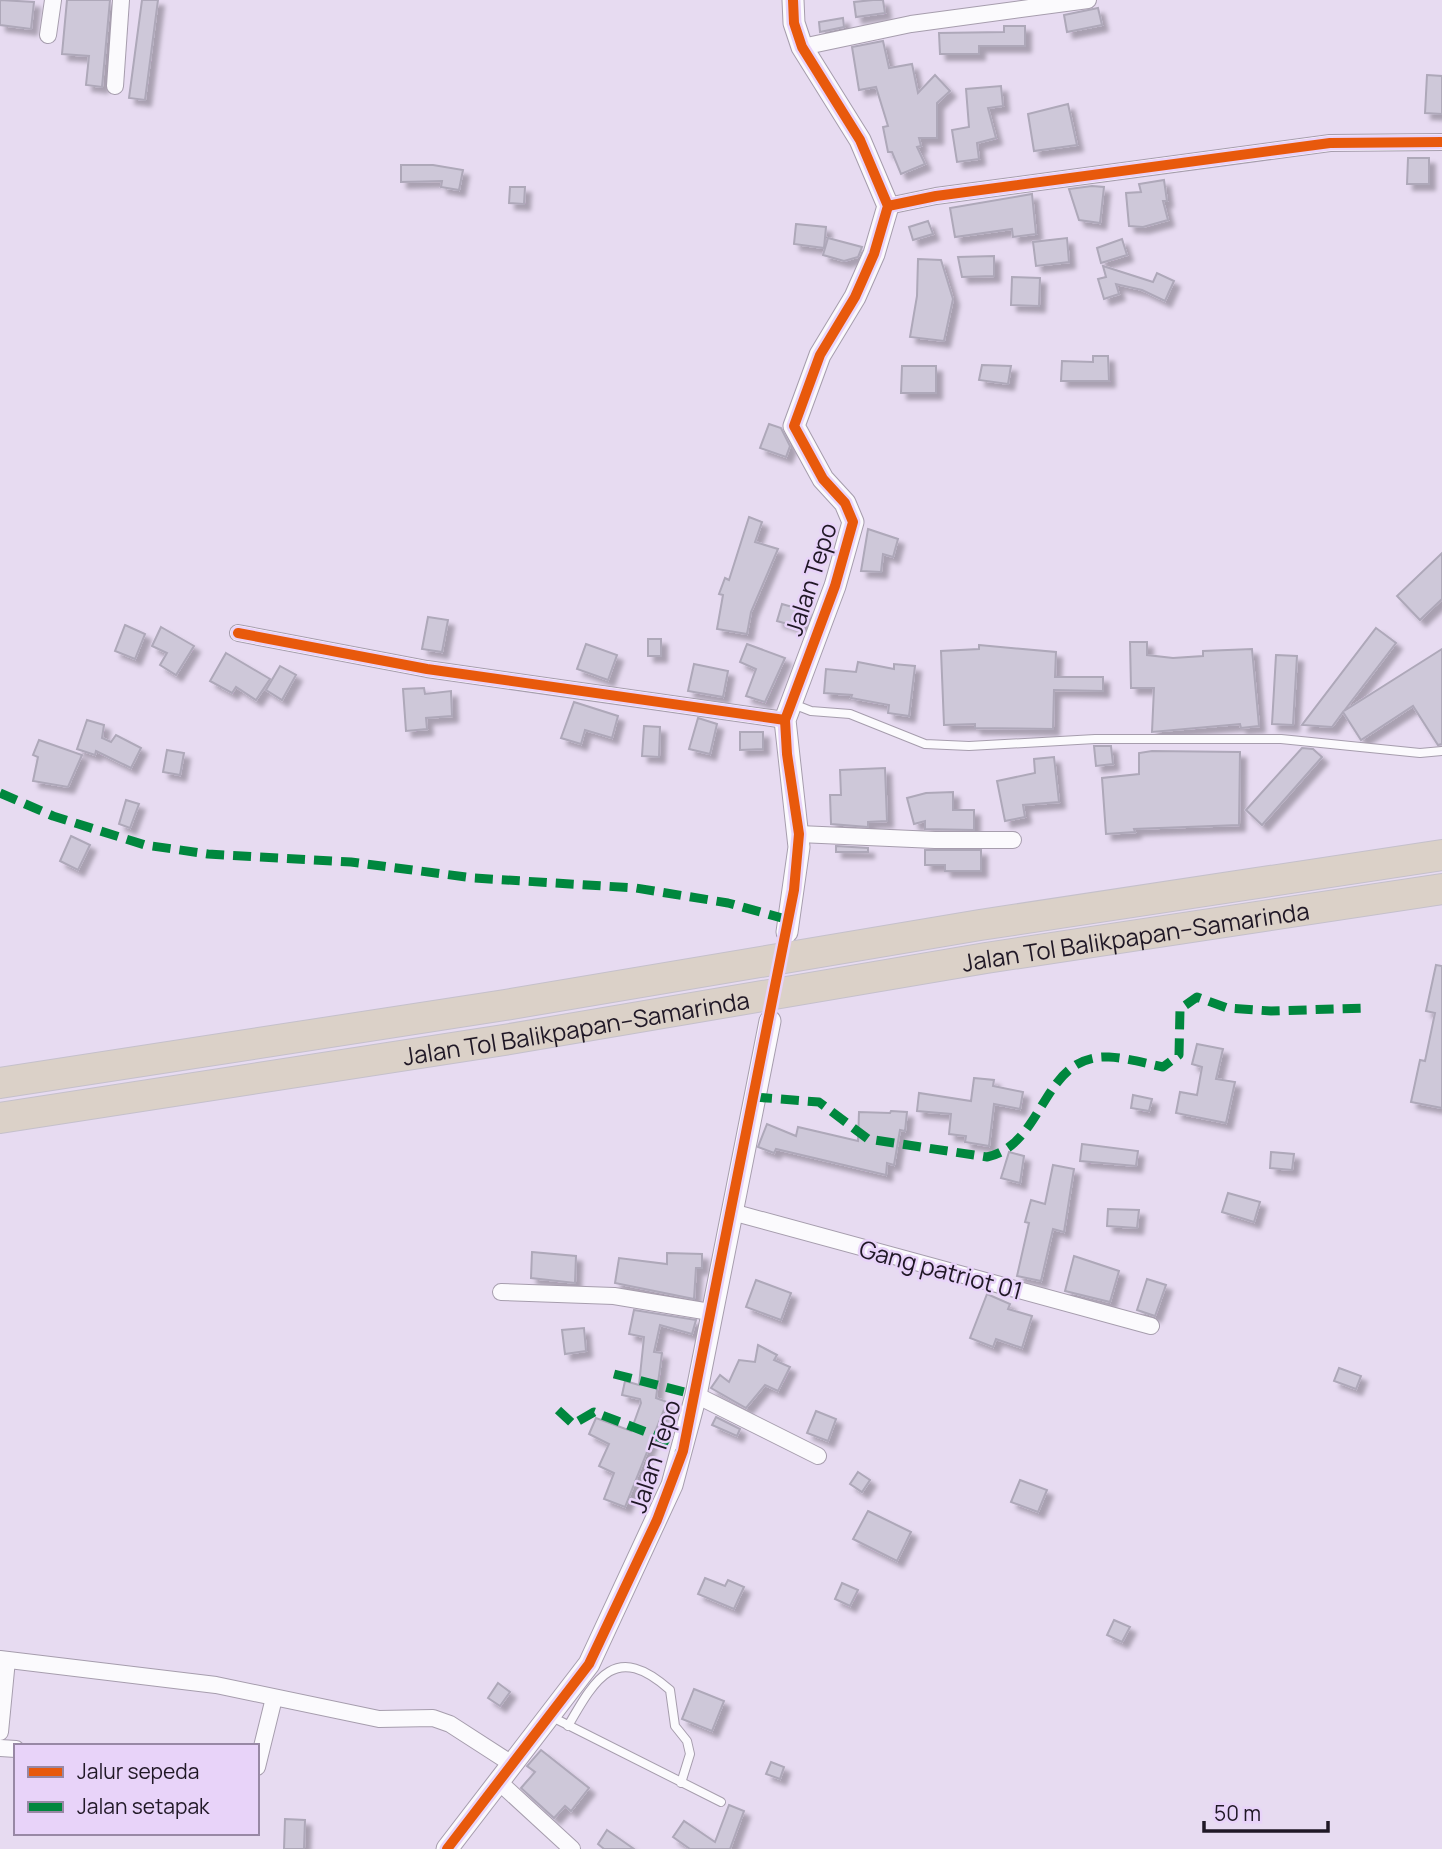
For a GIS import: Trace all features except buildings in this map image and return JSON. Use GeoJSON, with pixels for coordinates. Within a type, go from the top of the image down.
{"type":"FeatureCollection","features":[{"type":"Feature","properties":{"kind":"highway","name":"Jalan Tol Balikpapan–Samarinda"},"geometry":{"type":"LineString","coordinates":[[0,1083],[505,1005],[980,925],[1442,855]]}},
{"type":"Feature","properties":{"kind":"highway","name":"Jalan Tol Balikpapan–Samarinda"},"geometry":{"type":"LineString","coordinates":[[0,1118],[510,1039],[986,958],[1442,889]]}},
{"type":"Feature","properties":{"kind":"street"},"geometry":{"type":"LineString","coordinates":[[48,36],[53,0]]}},
{"type":"Feature","properties":{"kind":"street"},"geometry":{"type":"LineString","coordinates":[[115,86],[121,0]]}},
{"type":"Feature","properties":{"kind":"street"},"geometry":{"type":"LineString","coordinates":[[793,0],[794,23],[802,47],[860,140],[888,206],[949,194],[1330,143],[1442,142]]}},
{"type":"Feature","properties":{"kind":"street"},"geometry":{"type":"LineString","coordinates":[[802,47],[911,24],[1088,0]]}},
{"type":"Feature","properties":{"kind":"street","name":"Jalan Tepo"},"geometry":{"type":"LineString","coordinates":[[787,932],[799,834],[787,754],[788,712],[835,586],[853,522],[845,503],[823,479],[794,426],[820,355],[855,297],[874,254],[888,206]]}},
{"type":"Feature","properties":{"kind":"street"},"geometry":{"type":"LineString","coordinates":[[239,633],[427,670],[788,712]]}},
{"type":"Feature","properties":{"kind":"street"},"geometry":{"type":"LineString","coordinates":[[799,834],[935,840],[1013,840]]}},
{"type":"Feature","properties":{"kind":"street","name":"Jalan Tepo"},"geometry":{"type":"LineString","coordinates":[[447,1849],[512,1764],[560,1721],[606,1633],[671,1485],[696,1395],[710,1312],[770,1021]]}},
{"type":"Feature","properties":{"kind":"street","name":"Gang patriot 01"},"geometry":{"type":"LineString","coordinates":[[732,1212],[1151,1326]]}},
{"type":"Feature","properties":{"kind":"street"},"geometry":{"type":"LineString","coordinates":[[501,1292],[614,1296],[710,1312]]}},
{"type":"Feature","properties":{"kind":"street"},"geometry":{"type":"LineString","coordinates":[[696,1395],[818,1456]]}},
{"type":"Feature","properties":{"kind":"street"},"geometry":{"type":"LineString","coordinates":[[0,1732],[4,1660],[216,1685],[379,1719],[433,1718],[450,1724],[512,1764]]}},
{"type":"Feature","properties":{"kind":"street"},"geometry":{"type":"LineString","coordinates":[[259,1759],[274,1698]]}},
{"type":"Feature","properties":{"kind":"street"},"geometry":{"type":"LineString","coordinates":[[498,1781],[572,1849]]}},
{"type":"Feature","properties":{"kind":"lane"},"geometry":{"type":"LineString","coordinates":[[788,712],[850,714],[925,744],[969,746],[1095,739],[1281,739],[1420,753],[1439,749]]}},
{"type":"Feature","properties":{"kind":"lane"},"geometry":{"type":"LineString","coordinates":[[681,1783],[689,1764],[689,1747],[675,1726],[670,1690],[646,1672],[631,1667],[616,1667],[603,1673],[560,1721],[681,1783],[721,1802]]}},
{"type":"Feature","properties":{"kind":"marked path"},"geometry":{"type":"LineString","coordinates":[[0,793],[53,816],[145,845],[208,854],[351,862],[474,878],[636,888],[728,903],[789,920]]}},
{"type":"Feature","properties":{"kind":"marked path"},"geometry":{"type":"LineString","coordinates":[[754,1097],[819,1102],[868,1139],[987,1157],[1006,1149],[1021,1135],[1056,1084],[1070,1070],[1087,1060],[1109,1057],[1163,1067],[1179,1055],[1180,1009],[1197,997],[1227,1008],[1271,1011],[1368,1008]]}},
{"type":"Feature","properties":{"kind":"marked path"},"geometry":{"type":"LineString","coordinates":[[614,1374],[696,1395]]}},
{"type":"Feature","properties":{"kind":"marked path"},"geometry":{"type":"LineString","coordinates":[[558,1410],[573,1424],[594,1412],[659,1437],[683,1451]]}},
{"type":"Feature","properties":{"kind":"cycle path"},"geometry":{"type":"LineString","coordinates":[[447,1849],[589,1664],[657,1520],[683,1451],[794,890],[799,834],[787,754],[785,720],[835,586],[853,522],[845,503],[823,479],[794,426],[820,355],[855,297],[874,254],[888,206],[860,140],[802,47],[794,23],[793,0]]}},
{"type":"Feature","properties":{"kind":"cycle path"},"geometry":{"type":"LineString","coordinates":[[888,206],[936,196],[1330,143],[1442,142]]}},
{"type":"Feature","properties":{"kind":"cycle path"},"geometry":{"type":"LineString","coordinates":[[238,633],[427,669],[785,720]]}}]}
